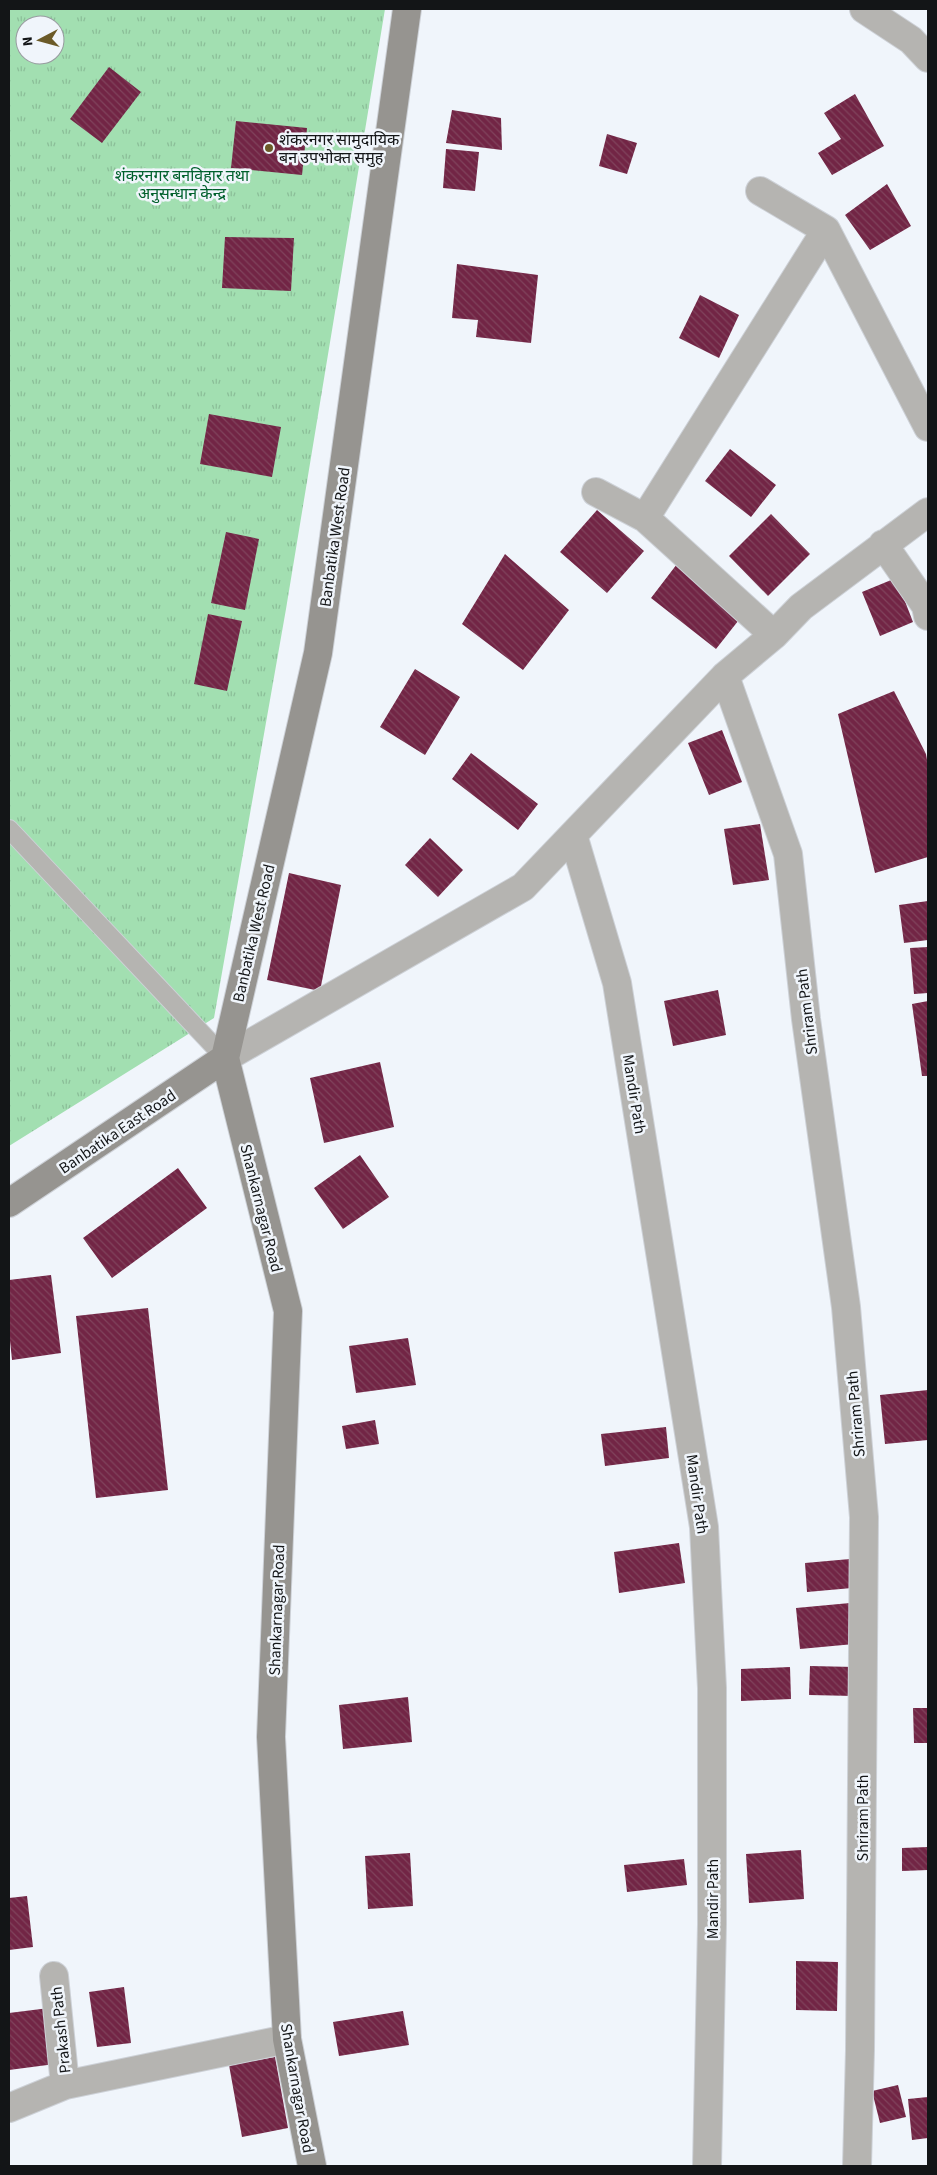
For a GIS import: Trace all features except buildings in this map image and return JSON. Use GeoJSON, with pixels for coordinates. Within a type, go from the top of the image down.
{"type":"FeatureCollection","features":[{"type":"Feature","properties":{"kind":"street","name":"Banbatika West Road"},"geometry":{"type":"LineString","coordinates":[[224,1058],[318,653],[407,9]]}},
{"type":"Feature","properties":{"kind":"street"},"geometry":{"type":"LineString","coordinates":[[864,9],[911,40],[928,58]]}},
{"type":"Feature","properties":{"kind":"street"},"geometry":{"type":"LineString","coordinates":[[760,191],[826,230],[928,426]]}},
{"type":"Feature","properties":{"kind":"street"},"geometry":{"type":"LineString","coordinates":[[645,518],[826,230]]}},
{"type":"Feature","properties":{"kind":"street"},"geometry":{"type":"LineString","coordinates":[[596,492],[645,518],[774,636]]}},
{"type":"Feature","properties":{"kind":"street"},"geometry":{"type":"LineString","coordinates":[[224,1058],[523,887],[725,676],[774,636],[801,607],[928,512]]}},
{"type":"Feature","properties":{"kind":"street"},"geometry":{"type":"LineString","coordinates":[[883,544],[926,606],[928,616]]}},
{"type":"Feature","properties":{"kind":"street","name":"Shriram Path"},"geometry":{"type":"LineString","coordinates":[[725,676],[788,854],[806,1019],[846,1307],[864,1518],[860,2030],[857,2166]]}},
{"type":"Feature","properties":{"kind":"street","name":"Mandir Path"},"geometry":{"type":"LineString","coordinates":[[573,834],[617,983],[704,1527],[712,1688],[712,1924],[707,2166]]}},
{"type":"Feature","properties":{"kind":"street","name":"Banbatika East Road"},"geometry":{"type":"LineString","coordinates":[[9,1203],[224,1058]]}},
{"type":"Feature","properties":{"kind":"street","name":"Shankarnagar Road"},"geometry":{"type":"LineString","coordinates":[[224,1058],[288,1311],[270,1737],[287,2039],[312,2166]]}},
{"type":"Feature","properties":{"kind":"street","name":"Prakash Path"},"geometry":{"type":"LineString","coordinates":[[54,1976],[65,2085]]}},
{"type":"Feature","properties":{"kind":"street"},"geometry":{"type":"LineString","coordinates":[[9,2108],[65,2085],[287,2039]]}},
{"type":"Feature","properties":{"kind":"lane"},"geometry":{"type":"LineString","coordinates":[[9,829],[224,1058]]}},
{"type":"Feature","properties":{"kind":"green space","name":"शंकरनगर बनविहार तथा अनुसन्धान केन्द्र"},"geometry":{"type":"Polygon","coordinates":[[[9,9],[385,9],[286,609],[214,1018],[9,1146],[9,9]]]}},
{"type":"Feature","properties":{"kind":"place","name":"शंकरनगर सामुदायिक बन उपभोक्त समुह"},"geometry":{"type":"Point","coordinates":[269,148]}}]}
